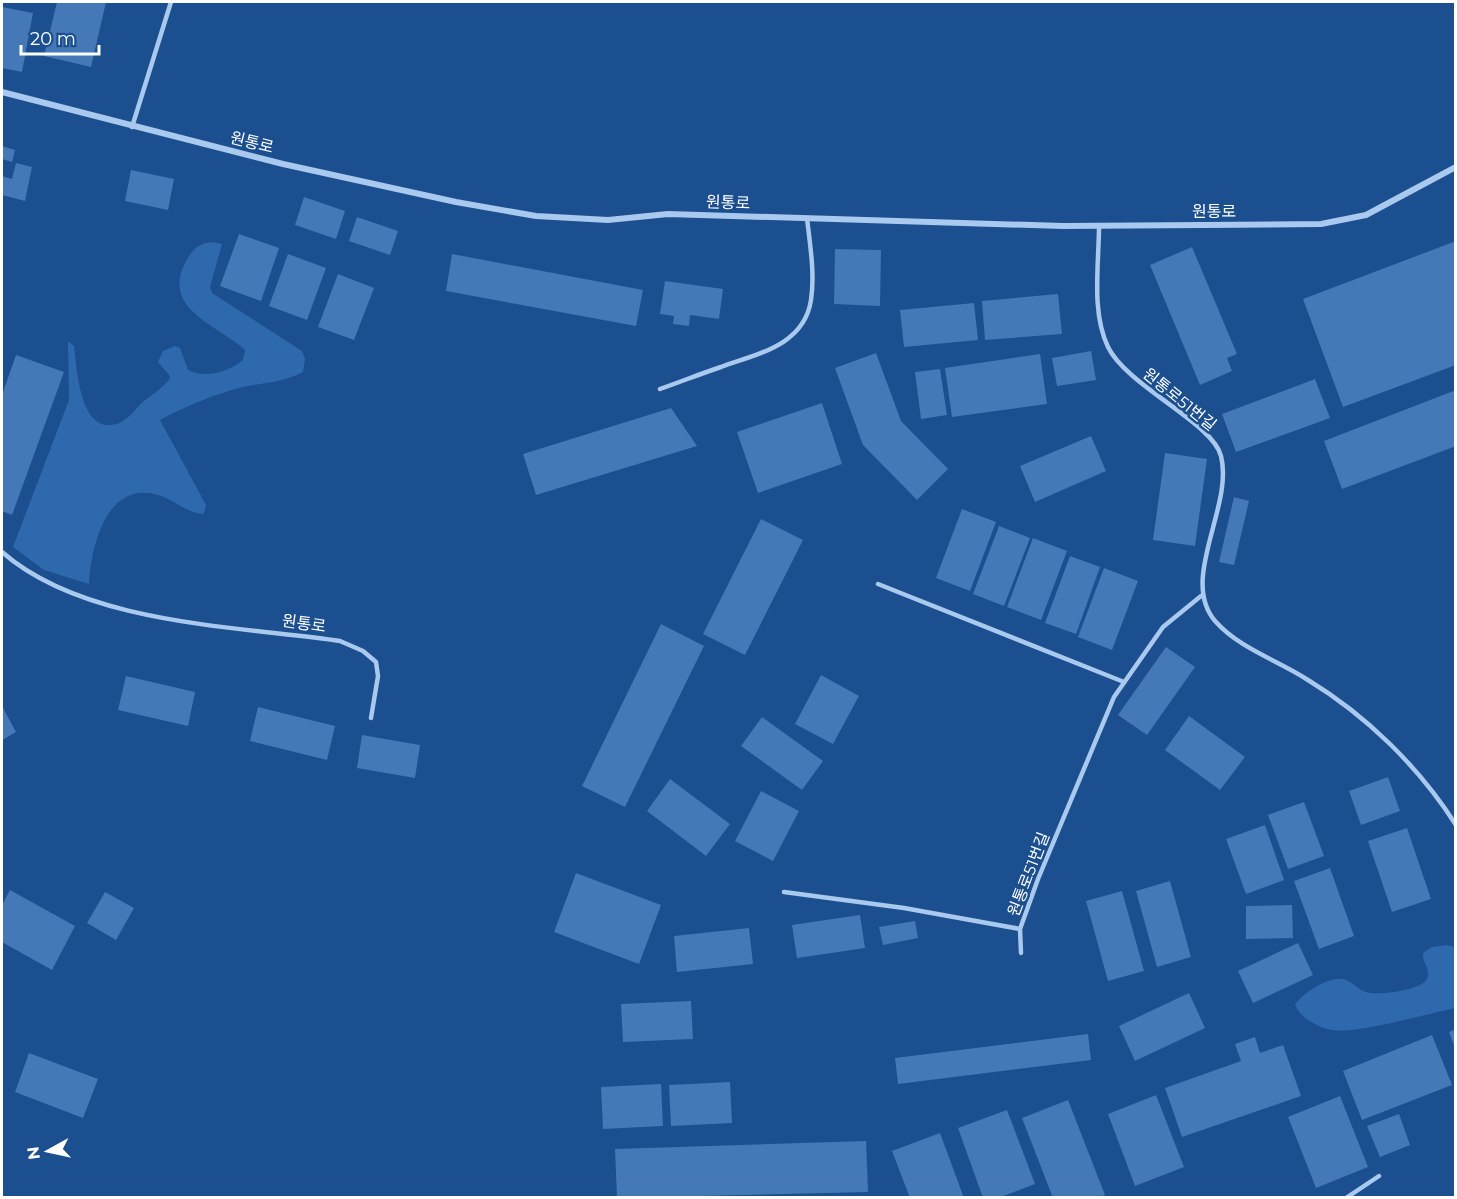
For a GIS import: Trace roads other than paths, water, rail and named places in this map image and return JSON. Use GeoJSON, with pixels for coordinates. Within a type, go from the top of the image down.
{"type":"FeatureCollection","features":[{"type":"Feature","properties":{"kind":"street","name":"원통로"},"geometry":{"type":"LineString","coordinates":[[2,92],[132,127],[456,202],[536,216],[608,220],[668,214],[1099,226],[1342,222],[1388,205],[1455,167]]}},
{"type":"Feature","properties":{"kind":"lane"},"geometry":{"type":"LineString","coordinates":[[132,127],[171,2]]}},
{"type":"Feature","properties":{"kind":"lane"},"geometry":{"type":"LineString","coordinates":[[660,389],[770,351],[788,340],[801,325],[811,302],[813,266],[807,218]]}},
{"type":"Feature","properties":{"kind":"lane","name":"원통로51번길"},"geometry":{"type":"LineString","coordinates":[[1021,953],[1020,929],[1073,793],[1114,697],[1163,627],[1201,596],[1204,569],[1222,490],[1221,453],[1210,438],[1125,369],[1108,347],[1099,302],[1099,226]]}},
{"type":"Feature","properties":{"kind":"lane","name":"원통로"},"geometry":{"type":"LineString","coordinates":[[2,552],[34,577],[100,603],[179,619],[340,641],[363,651],[376,662],[378,676],[371,718]]}},
{"type":"Feature","properties":{"kind":"lane"},"geometry":{"type":"LineString","coordinates":[[878,584],[1124,682]]}},
{"type":"Feature","properties":{"kind":"lane"},"geometry":{"type":"LineString","coordinates":[[1201,596],[1207,610],[1227,632],[1309,680],[1362,718],[1406,759],[1442,804],[1455,825]]}},
{"type":"Feature","properties":{"kind":"lane"},"geometry":{"type":"LineString","coordinates":[[784,892],[904,908],[1020,929]]}},
{"type":"Feature","properties":{"kind":"lane"},"geometry":{"type":"LineString","coordinates":[[1346,1197],[1379,1176]]}}]}
